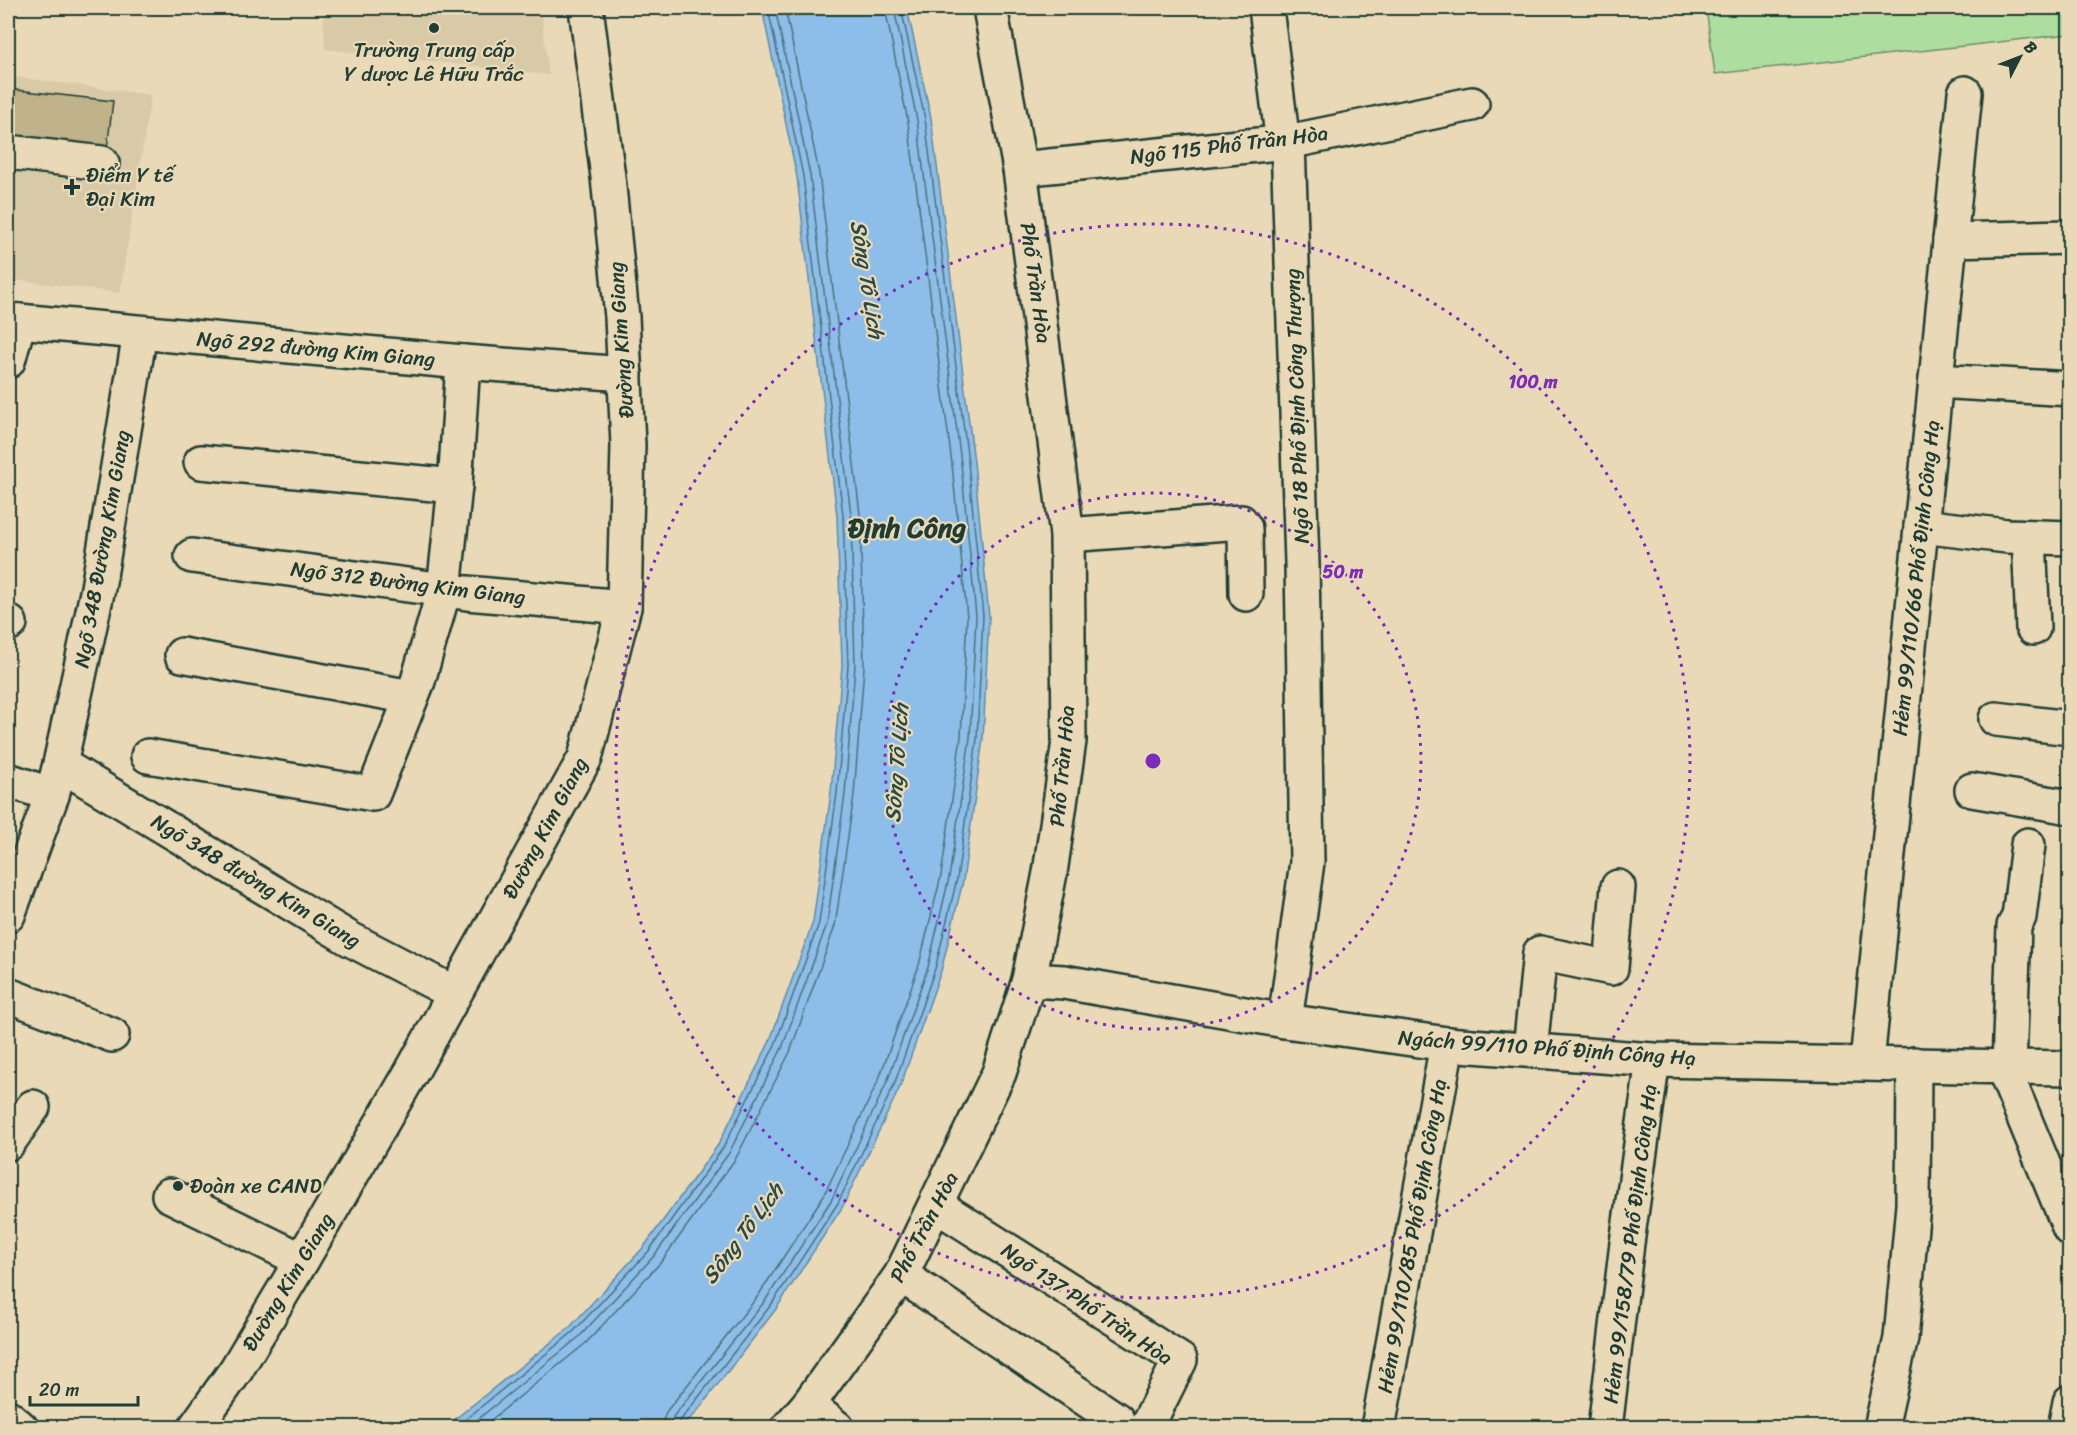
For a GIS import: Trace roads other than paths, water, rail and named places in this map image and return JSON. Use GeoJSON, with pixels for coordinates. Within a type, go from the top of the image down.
{"type":"FeatureCollection","features":[{"type":"Feature","properties":{"kind":"main road","name":"Đường Kim Giang"},"geometry":{"type":"LineString","coordinates":[[195,1428],[236,1370],[302,1260],[585,758],[624,607],[628,445],[622,317],[608,177],[586,8]]}},
{"type":"Feature","properties":{"kind":"main road","name":"Phố Trần Hòa"},"geometry":{"type":"LineString","coordinates":[[798,1416],[901,1275],[999,1073],[1029,980],[1050,873],[1069,741],[1067,535],[1041,313],[1020,169],[990,8]]}},
{"type":"Feature","properties":{"kind":"main road","name":"Ngõ 18 Phố Định Công Thượng"},"geometry":{"type":"LineString","coordinates":[[1266,8],[1281,128],[1288,142],[1302,551],[1307,862],[1285,1021]]}},
{"type":"Feature","properties":{"kind":"main road","name":"Hẻm 99/110/66 Phố Định Công Hạ"},"geometry":{"type":"LineString","coordinates":[[1867,1062],[1965,93]]}},
{"type":"Feature","properties":{"kind":"main road","name":"Ngõ 115 Phố Trần Hòa"},"geometry":{"type":"LineString","coordinates":[[1020,169],[1288,142],[1472,104]]}},
{"type":"Feature","properties":{"kind":"main road"},"geometry":{"type":"LineString","coordinates":[[8,152],[102,163]]}},
{"type":"Feature","properties":{"kind":"main road"},"geometry":{"type":"LineString","coordinates":[[1950,240],[2070,237]]}},
{"type":"Feature","properties":{"kind":"main road","name":"Ngõ 292 đường Kim Giang"},"geometry":{"type":"LineString","coordinates":[[13,320],[464,362],[625,374]]}},
{"type":"Feature","properties":{"kind":"main road"},"geometry":{"type":"LineString","coordinates":[[8,361],[13,320]]}},
{"type":"Feature","properties":{"kind":"main road","name":"Ngõ 348 Đường Kim Giang"},"geometry":{"type":"LineString","coordinates":[[8,915],[56,780],[98,588],[140,333]]}},
{"type":"Feature","properties":{"kind":"main road"},"geometry":{"type":"LineString","coordinates":[[148,756],[373,794],[411,697],[444,590],[456,486],[464,362]]}},
{"type":"Feature","properties":{"kind":"main road"},"geometry":{"type":"LineString","coordinates":[[1936,381],[2070,389]]}},
{"type":"Feature","properties":{"kind":"main road"},"geometry":{"type":"LineString","coordinates":[[201,462],[456,486]]}},
{"type":"Feature","properties":{"kind":"main road"},"geometry":{"type":"LineString","coordinates":[[1067,535],[1241,522],[1245,528],[1246,594]]}},
{"type":"Feature","properties":{"kind":"main road"},"geometry":{"type":"LineString","coordinates":[[1921,526],[2029,537],[2070,538]]}},
{"type":"Feature","properties":{"kind":"main road"},"geometry":{"type":"LineString","coordinates":[[2029,537],[2033,628]]}},
{"type":"Feature","properties":{"kind":"main road","name":"Ngõ 312 Đường Kim Giang"},"geometry":{"type":"LineString","coordinates":[[192,556],[444,590],[624,607]]}},
{"type":"Feature","properties":{"kind":"main road"},"geometry":{"type":"LineString","coordinates":[[182,656],[411,697]]}},
{"type":"Feature","properties":{"kind":"main road"},"geometry":{"type":"LineString","coordinates":[[1996,719],[2070,728]]}},
{"type":"Feature","properties":{"kind":"main road","name":"Ngõ 348 đường Kim Giang"},"geometry":{"type":"LineString","coordinates":[[8,780],[56,780],[454,993]]}},
{"type":"Feature","properties":{"kind":"main road"},"geometry":{"type":"LineString","coordinates":[[1972,790],[2070,807]]}},
{"type":"Feature","properties":{"kind":"main road"},"geometry":{"type":"LineString","coordinates":[[2028,845],[2019,917],[2014,926],[2006,1066],[2070,1229]]}},
{"type":"Feature","properties":{"kind":"main road"},"geometry":{"type":"LineString","coordinates":[[1530,1050],[1540,953],[1611,968],[1618,887]]}},
{"type":"Feature","properties":{"kind":"main road","name":"Ngách 99/110 Phố Định Công Hạ"},"geometry":{"type":"LineString","coordinates":[[1029,980],[1064,982],[1285,1021],[1447,1044],[1653,1060],[1867,1062],[2070,1068]]}},
{"type":"Feature","properties":{"kind":"main road"},"geometry":{"type":"LineString","coordinates":[[8,995],[112,1035]]}},
{"type":"Feature","properties":{"kind":"main road","name":"Hẻm 99/110/85 Phố Định Công Hạ"},"geometry":{"type":"LineString","coordinates":[[1378,1428],[1447,1044]]}},
{"type":"Feature","properties":{"kind":"main road","name":"Hẻm 99/158/79 Phố Định Công Hạ"},"geometry":{"type":"LineString","coordinates":[[1605,1428],[1627,1243],[1653,1060]]}},
{"type":"Feature","properties":{"kind":"main road"},"geometry":{"type":"LineString","coordinates":[[1881,1428],[1900,1338],[1913,1206],[1914,1064]]}},
{"type":"Feature","properties":{"kind":"main road"},"geometry":{"type":"LineString","coordinates":[[8,1143],[33,1107]]}},
{"type":"Feature","properties":{"kind":"main road"},"geometry":{"type":"LineString","coordinates":[[169,1195],[302,1260]]}},
{"type":"Feature","properties":{"kind":"main road","name":"Ngõ 137 Phố Trần Hòa"},"geometry":{"type":"LineString","coordinates":[[936,1205],[1180,1360],[1131,1424]]}},
{"type":"Feature","properties":{"kind":"main road"},"geometry":{"type":"LineString","coordinates":[[901,1275],[1131,1424]]}},
{"type":"Feature","properties":{"kind":"main road"},"geometry":{"type":"LineString","coordinates":[[2065,1428],[2070,1402]]}},
{"type":"Feature","properties":{"kind":"main road"},"geometry":{"type":"LineString","coordinates":[[798,1416],[837,1428]]}},
{"type":"Feature","properties":{"kind":"main road"},"geometry":{"type":"LineString","coordinates":[[8,1417],[21,1428]]}},
{"type":"Feature","properties":{"kind":"water","name":"Sông Tô Lịch"},"geometry":{"type":"Polygon","coordinates":[[[762,8],[907,8],[931,118],[974,462],[989,616],[983,739],[963,881],[941,971],[900,1087],[843,1206],[776,1309],[695,1414],[681,1427],[445,1427],[569,1328],[643,1248],[718,1145],[769,1043],[813,922],[831,792],[842,665],[837,516],[797,177],[762,8]]]}},
{"type":"Feature","properties":{"kind":"place","name":"Trường Trung cấp Y dược Lê Hữu Trắc"},"geometry":{"type":"Point","coordinates":[434,28]}},
{"type":"Feature","properties":{"kind":"place","name":"Điểm Y tế Đại Kim"},"geometry":{"type":"Point","coordinates":[72,187]}},
{"type":"Feature","properties":{"kind":"place","name":"Đoàn xe CAND"},"geometry":{"type":"Point","coordinates":[178,1186]}},
{"type":"Feature","properties":{"kind":"district","name":"Định Công"},"geometry":{"type":"Point","coordinates":[907,528]}}]}
